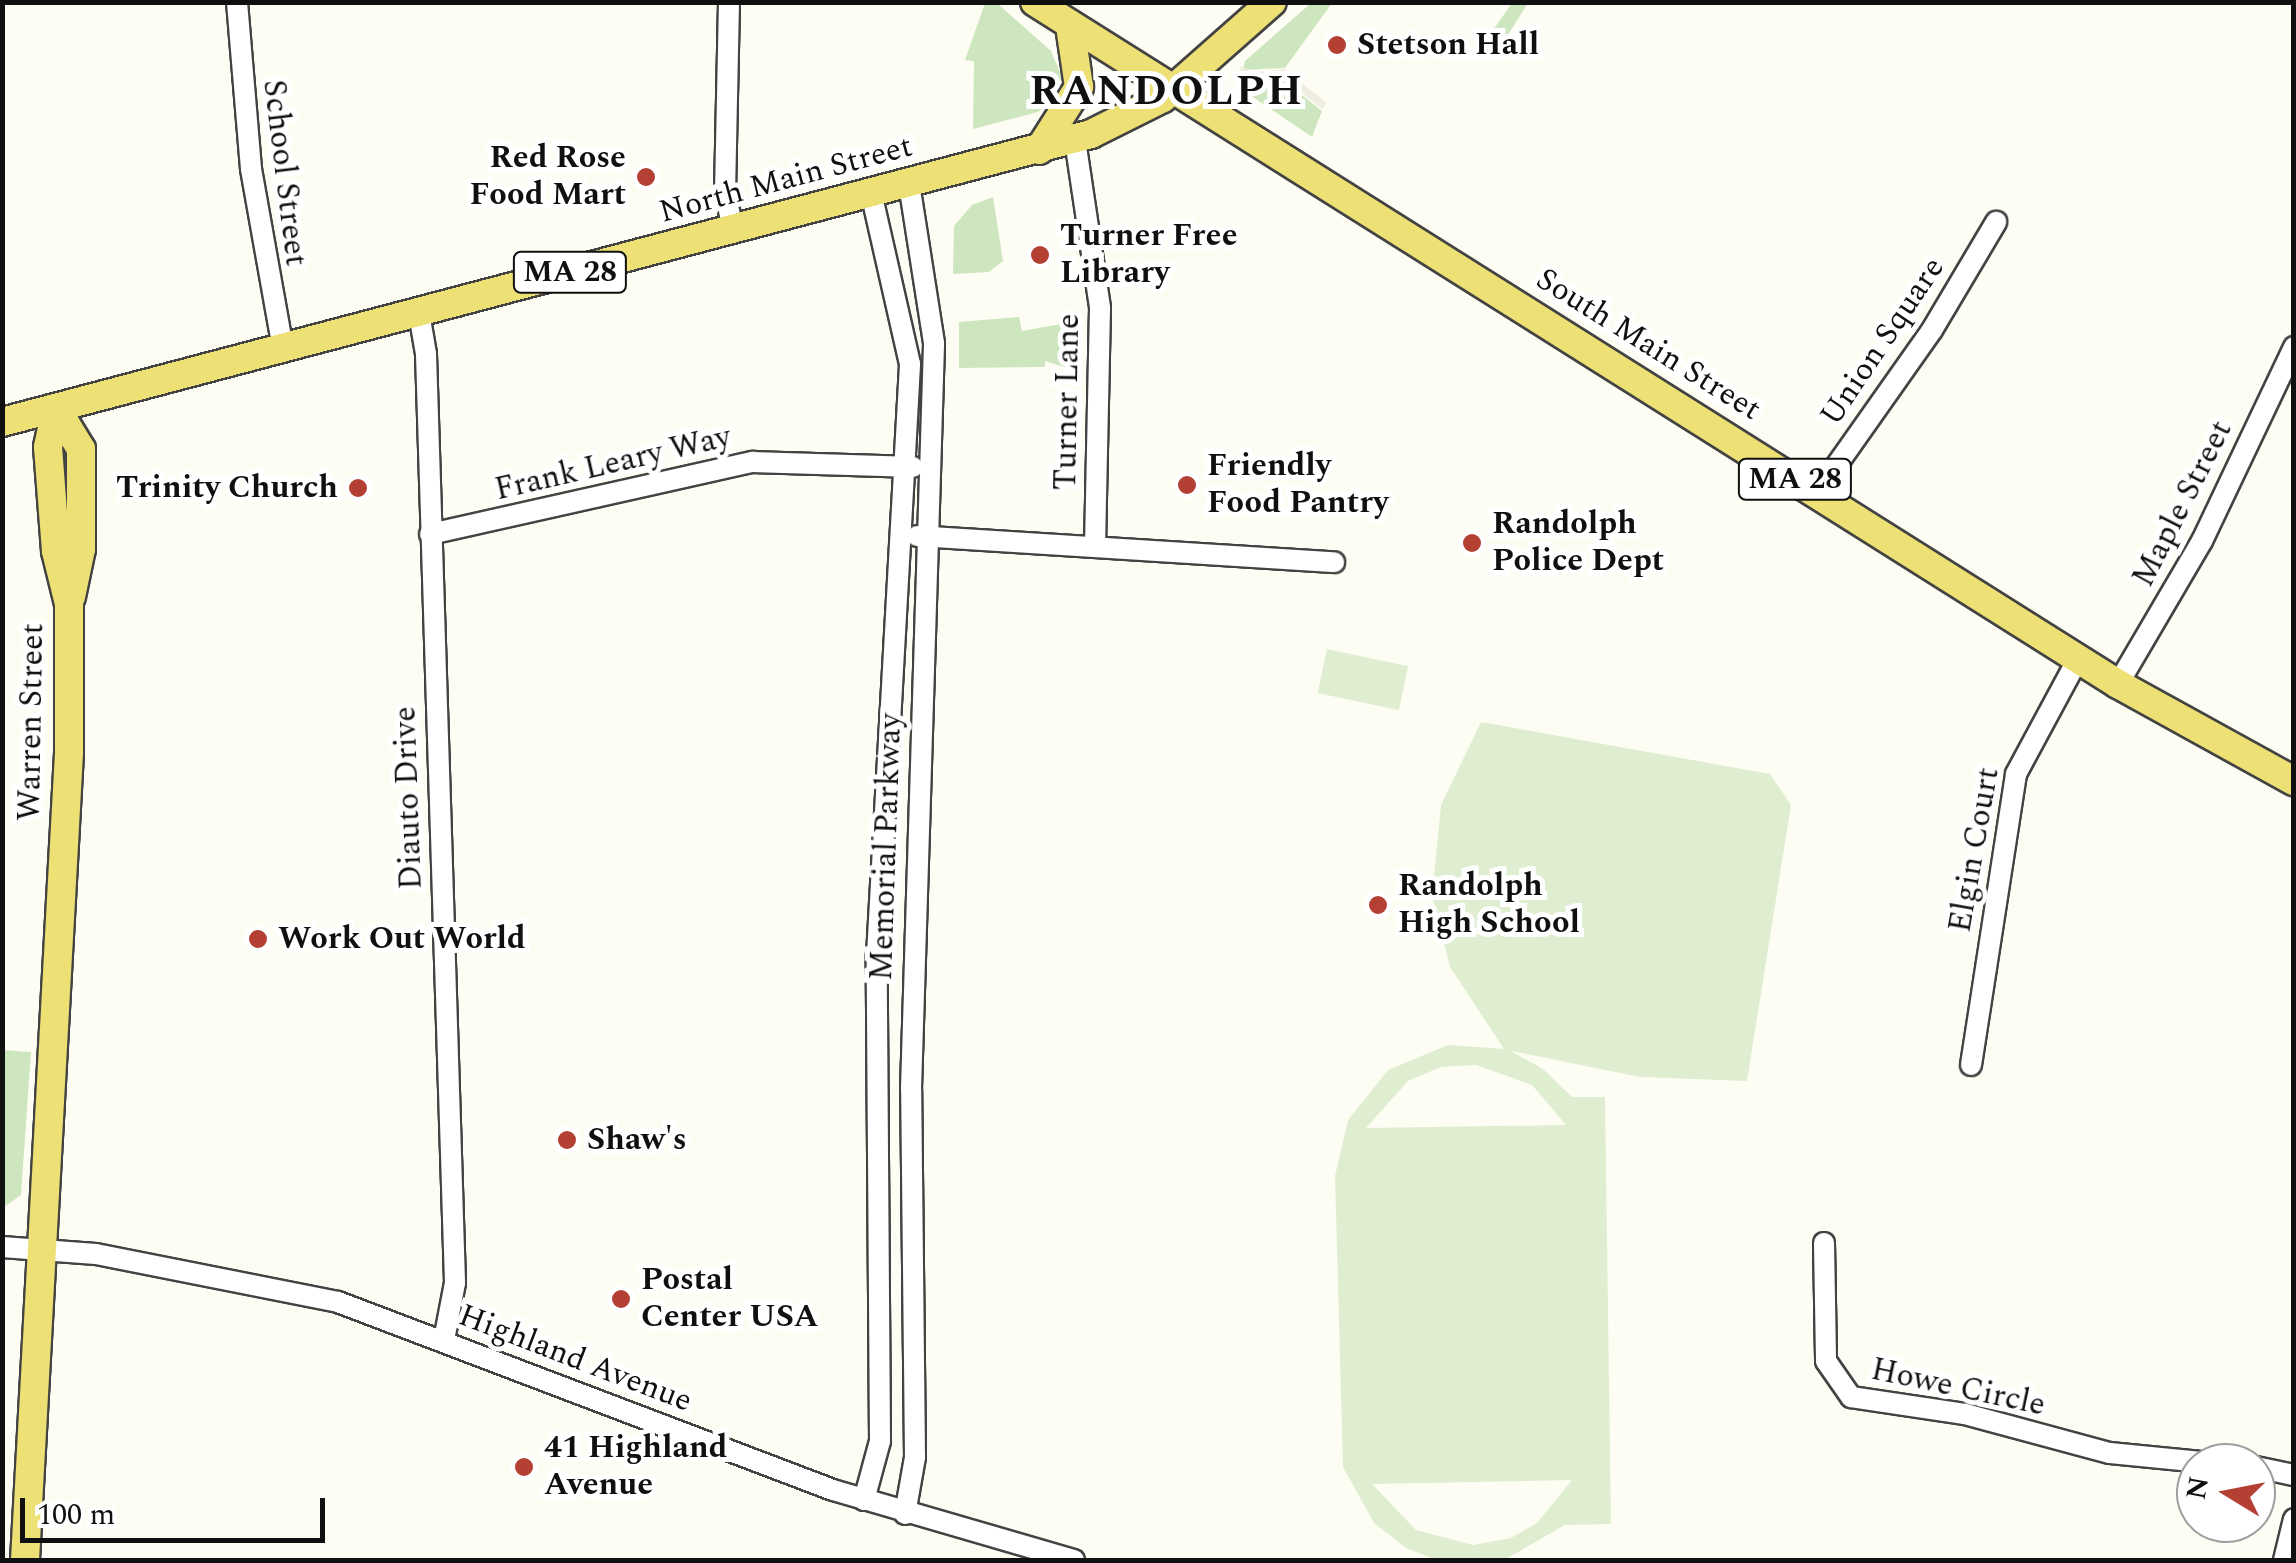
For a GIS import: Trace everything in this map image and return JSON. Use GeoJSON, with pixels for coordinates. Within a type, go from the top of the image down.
{"type":"FeatureCollection","features":[{"type":"Feature","properties":{"kind":"main road","name":"South Main Street"},"geometry":{"type":"LineString","coordinates":[[1034,2],[2118,684],[2294,781]]}},
{"type":"Feature","properties":{"kind":"main road","name":"North Main Street"},"geometry":{"type":"LineString","coordinates":[[2,422],[1075,140],[1137,114],[1172,90],[1272,2]]}},
{"type":"Feature","properties":{"kind":"main road"},"geometry":{"type":"LineString","coordinates":[[1039,150],[1079,88],[1070,26]]}},
{"type":"Feature","properties":{"kind":"main road","name":"Warren Street"},"geometry":{"type":"LineString","coordinates":[[24,1560],[66,837],[69,604],[80,550],[81,449],[56,408]]}},
{"type":"Feature","properties":{"kind":"street","name":"School Street"},"geometry":{"type":"LineString","coordinates":[[237,2],[251,169],[282,349]]}},
{"type":"Feature","properties":{"kind":"street"},"geometry":{"type":"LineString","coordinates":[[729,2],[725,192],[733,230]]}},
{"type":"Feature","properties":{"kind":"street","name":"Turner Lane"},"geometry":{"type":"LineString","coordinates":[[1075,140],[1100,308],[1095,546]]}},
{"type":"Feature","properties":{"kind":"street","name":"Memorial Parkway"},"geometry":{"type":"LineString","coordinates":[[905,1514],[916,1457],[911,1089],[933,329],[909,184]]}},
{"type":"Feature","properties":{"kind":"street","name":"Memorial Parkway"},"geometry":{"type":"LineString","coordinates":[[864,1500],[880,1441],[876,984],[909,350],[871,193]]}},
{"type":"Feature","properties":{"kind":"street","name":"Union Square"},"geometry":{"type":"LineString","coordinates":[[1817,493],[1932,330],[1996,222]]}},
{"type":"Feature","properties":{"kind":"street","name":"Diauto Drive"},"geometry":{"type":"LineString","coordinates":[[419,313],[455,1283],[444,1340]]}},
{"type":"Feature","properties":{"kind":"street","name":"Maple Street"},"geometry":{"type":"LineString","coordinates":[[2118,684],[2206,532],[2294,347]]}},
{"type":"Feature","properties":{"kind":"street","name":"Frank Leary Way"},"geometry":{"type":"LineString","coordinates":[[430,534],[753,462],[930,468]]}},
{"type":"Feature","properties":{"kind":"street"},"geometry":{"type":"LineString","coordinates":[[898,535],[1334,562]]}},
{"type":"Feature","properties":{"kind":"street","name":"Elgin Court"},"geometry":{"type":"LineString","coordinates":[[1971,1065],[2016,774],[2078,659]]}},
{"type":"Feature","properties":{"kind":"street","name":"Howe Circle"},"geometry":{"type":"LineString","coordinates":[[1824,1243],[1826,1361],[1851,1397],[1966,1414],[2110,1453],[2176,1459]]}},
{"type":"Feature","properties":{"kind":"street","name":"Highland Avenue"},"geometry":{"type":"LineString","coordinates":[[2,1247],[45,1250],[296,1290],[444,1340],[996,1552],[1074,1560]]}},
{"type":"Feature","properties":{"kind":"street"},"geometry":{"type":"LineString","coordinates":[[2284,1560],[2294,1519]]}},
{"type":"Feature","properties":{"kind":"green space"},"geometry":{"type":"Polygon","coordinates":[[[985,3],[997,3],[1051,51],[1062,77],[1052,101],[1038,112],[973,129],[974,61],[965,60],[985,3]]]}},
{"type":"Feature","properties":{"kind":"green space"},"geometry":{"type":"Polygon","coordinates":[[[1311,3],[1332,3],[1285,68],[1243,70],[1245,61],[1311,3]]]}},
{"type":"Feature","properties":{"kind":"green space"},"geometry":{"type":"Polygon","coordinates":[[[1512,3],[1528,3],[1497,52],[1484,43],[1512,3]]]}},
{"type":"Feature","properties":{"kind":"green space"},"geometry":{"type":"Polygon","coordinates":[[[1282,79],[1322,111],[1312,137],[1238,87],[1282,79]]]}},
{"type":"Feature","properties":{"kind":"green space"},"geometry":{"type":"Polygon","coordinates":[[[993,197],[1003,261],[989,272],[953,274],[954,226],[972,205],[993,197]]]}},
{"type":"Feature","properties":{"kind":"green space"},"geometry":{"type":"Polygon","coordinates":[[[1019,317],[1022,331],[1072,322],[1073,370],[1045,361],[1045,367],[959,368],[959,322],[1019,317]]]}},
{"type":"Feature","properties":{"kind":"green space"},"geometry":{"type":"Polygon","coordinates":[[[1327,649],[1408,666],[1399,710],[1318,693],[1327,649]]]}},
{"type":"Feature","properties":{"kind":"green space"},"geometry":{"type":"Polygon","coordinates":[[[1481,722],[1770,774],[1791,805],[1747,1081],[1640,1077],[1511,1051],[1543,1069],[1572,1097],[1605,1097],[1611,1524],[1565,1525],[1504,1560],[1436,1560],[1406,1548],[1374,1523],[1343,1467],[1335,1176],[1348,1120],[1388,1070],[1448,1045],[1504,1049],[1450,967],[1432,895],[1441,805],[1481,722]],[[1476,1065],[1441,1067],[1408,1081],[1366,1128],[1566,1125],[1532,1085],[1476,1065]],[[1572,1480],[1372,1484],[1416,1530],[1473,1545],[1511,1538],[1537,1523],[1572,1480]]]}},
{"type":"Feature","properties":{"kind":"green space"},"geometry":{"type":"Polygon","coordinates":[[[3,1050],[31,1052],[21,1195],[3,1208],[3,1050]]]}},
{"type":"Feature","properties":{"kind":"shaded area"},"geometry":{"type":"Polygon","coordinates":[[[1241,65],[1251,73],[1284,69],[1327,103],[1322,109],[1283,78],[1242,80],[1238,87],[1241,65]]]}},
{"type":"Feature","properties":{"kind":"place","name":"Stetson Hall"},"geometry":{"type":"Point","coordinates":[1337,45]}},
{"type":"Feature","properties":{"kind":"place","name":"Red Rose Food Mart"},"geometry":{"type":"Point","coordinates":[646,177]}},
{"type":"Feature","properties":{"kind":"place","name":"Turner Free Library"},"geometry":{"type":"Point","coordinates":[1040,255]}},
{"type":"Feature","properties":{"kind":"place","name":"Friendly Food Pantry"},"geometry":{"type":"Point","coordinates":[1187,485]}},
{"type":"Feature","properties":{"kind":"place","name":"Trinity Church"},"geometry":{"type":"Point","coordinates":[358,488]}},
{"type":"Feature","properties":{"kind":"place","name":"Randolph Police Dept"},"geometry":{"type":"Point","coordinates":[1472,543]}},
{"type":"Feature","properties":{"kind":"place","name":"Randolph High School"},"geometry":{"type":"Point","coordinates":[1378,905]}},
{"type":"Feature","properties":{"kind":"place","name":"Work Out World"},"geometry":{"type":"Point","coordinates":[258,939]}},
{"type":"Feature","properties":{"kind":"place","name":"Shaw's"},"geometry":{"type":"Point","coordinates":[567,1140]}},
{"type":"Feature","properties":{"kind":"place","name":"Postal Center USA"},"geometry":{"type":"Point","coordinates":[621,1299]}},
{"type":"Feature","properties":{"kind":"place","name":"41 Highland Avenue"},"geometry":{"type":"Point","coordinates":[524,1467]}},
{"type":"Feature","properties":{"kind":"district","name":"RANDOLPH"},"geometry":{"type":"Point","coordinates":[1167,92]}}]}
